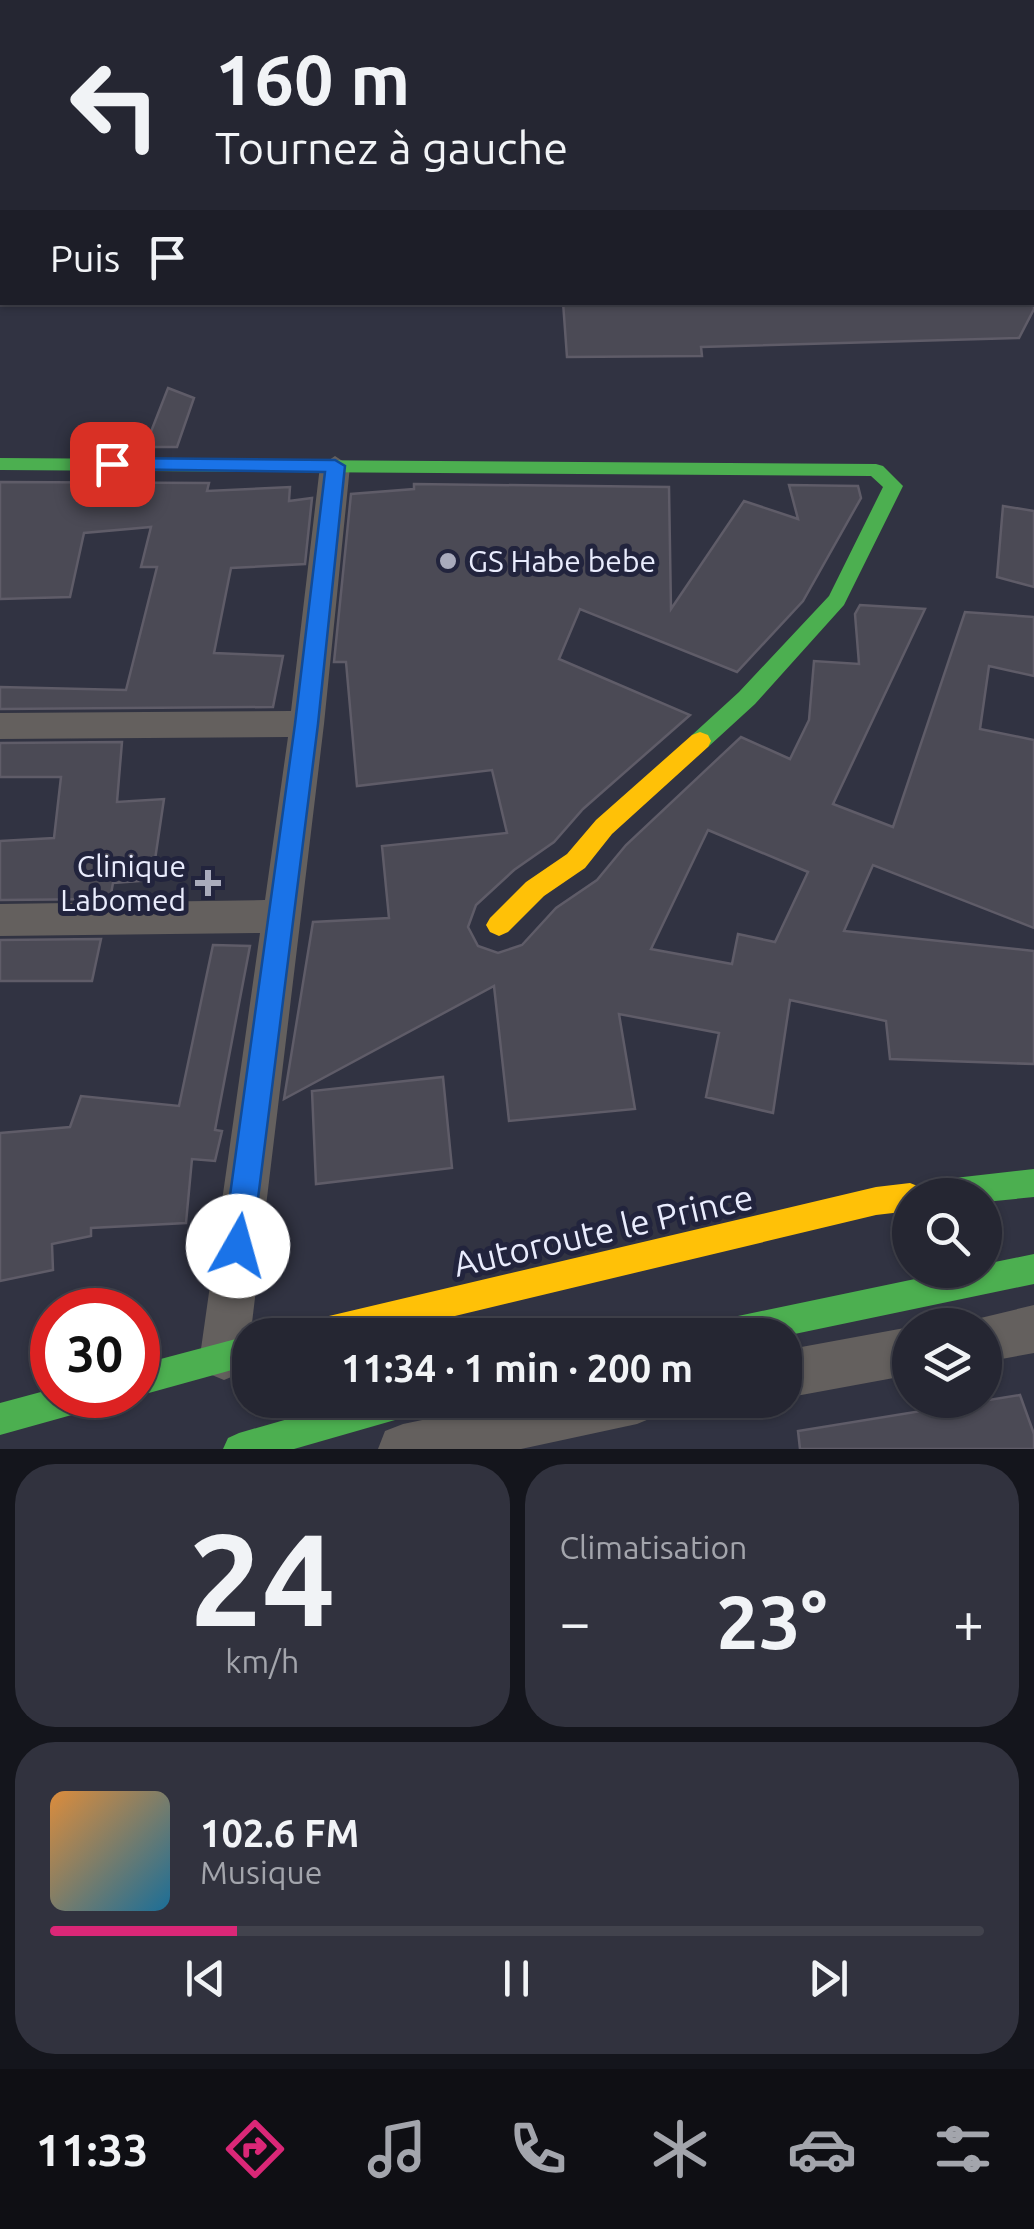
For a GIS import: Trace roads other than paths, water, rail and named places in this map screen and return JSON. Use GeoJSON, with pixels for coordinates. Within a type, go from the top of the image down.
{"type":"FeatureCollection","features":[{"type":"Feature","properties":{"kind":"street"},"geometry":{"type":"LineString","coordinates":[[0,464],[876,470],[892,486],[836,600],[747,698],[604,828],[576,861],[535,888],[499,925]]}},
{"type":"Feature","properties":{"kind":"street"},"geometry":{"type":"LineString","coordinates":[[240,1318],[279,916],[307,724],[335,466]]}},
{"type":"Feature","properties":{"kind":"street"},"geometry":{"type":"LineString","coordinates":[[0,726],[307,724]]}},
{"type":"Feature","properties":{"kind":"street"},"geometry":{"type":"LineString","coordinates":[[0,920],[279,916]]}},
{"type":"Feature","properties":{"kind":"street"},"geometry":{"type":"LineString","coordinates":[[1002,1186],[1034,1182]]}},
{"type":"Feature","properties":{"kind":"street","name":"Autoroute le Prince"},"geometry":{"type":"LineString","coordinates":[[384,1318],[892,1199]]}},
{"type":"Feature","properties":{"kind":"street"},"geometry":{"type":"LineString","coordinates":[[799,1318],[1034,1269]]}},
{"type":"Feature","properties":{"kind":"street"},"geometry":{"type":"LineString","coordinates":[[1002,1335],[1034,1329]]}},
{"type":"Feature","properties":{"kind":"street"},"geometry":{"type":"LineString","coordinates":[[160,1374],[232,1354]]}},
{"type":"Feature","properties":{"kind":"street"},"geometry":{"type":"LineString","coordinates":[[802,1371],[892,1354]]}},
{"type":"Feature","properties":{"kind":"street"},"geometry":{"type":"LineString","coordinates":[[0,1419],[30,1411]]}},
{"type":"Feature","properties":{"kind":"street"},"geometry":{"type":"LineString","coordinates":[[239,1449],[346,1418]]}},
{"type":"Feature","properties":{"kind":"street"},"geometry":{"type":"LineString","coordinates":[[402,1449],[551,1418]]}},
{"type":"Feature","properties":{"kind":"place","name":"GS Habe bebe"},"geometry":{"type":"Point","coordinates":[448,561]}},
{"type":"Feature","properties":{"kind":"place","name":"Clinique Labomed"},"geometry":{"type":"Point","coordinates":[208,883]}}]}
